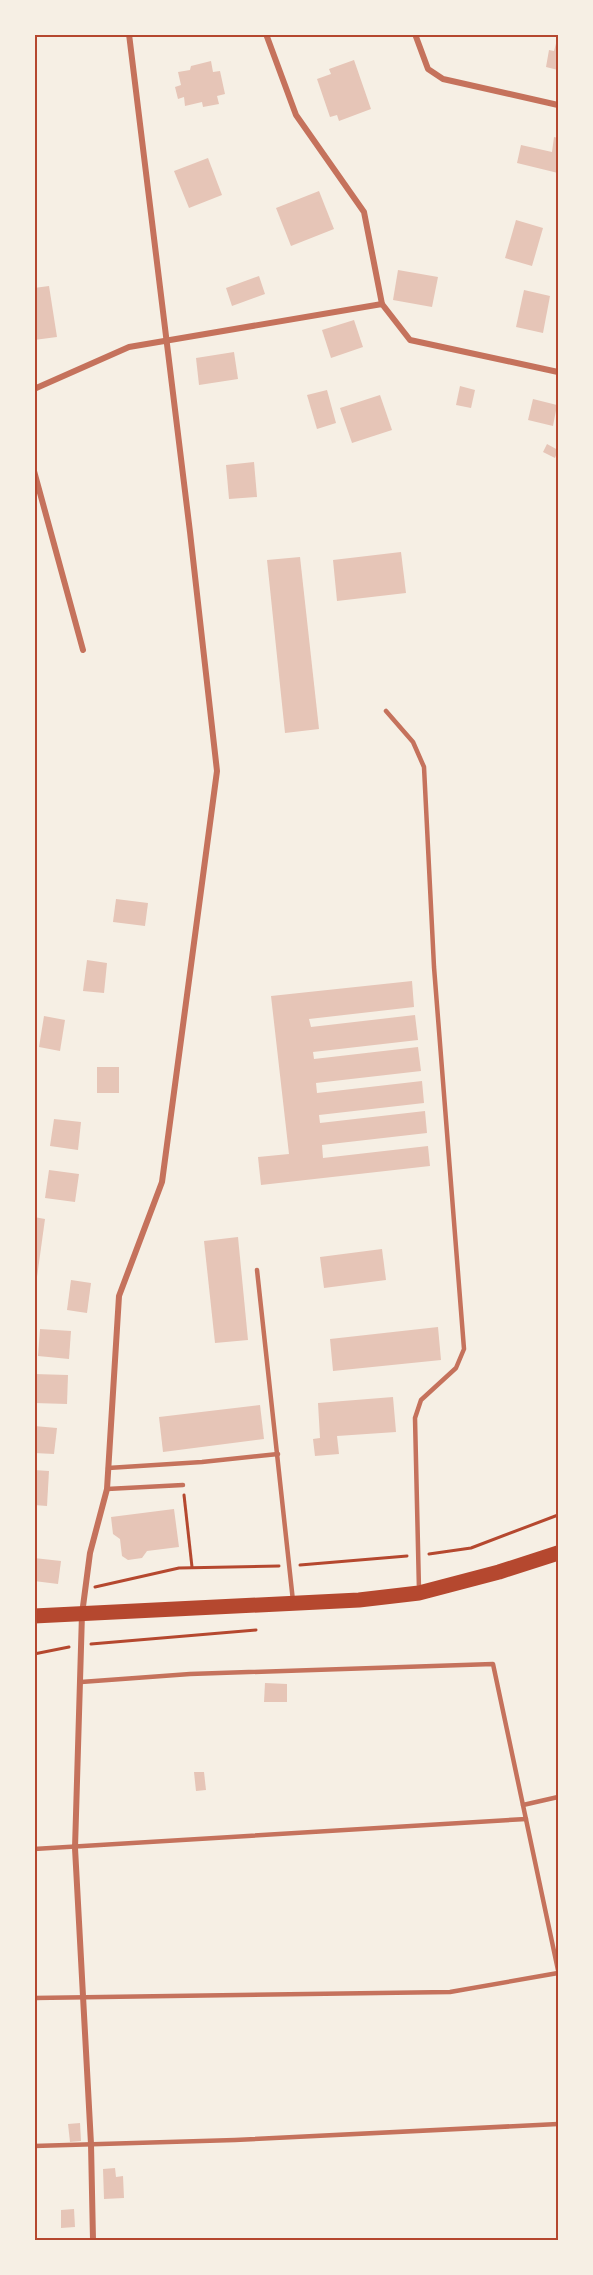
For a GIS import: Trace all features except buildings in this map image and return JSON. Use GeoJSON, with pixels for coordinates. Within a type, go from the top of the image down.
{"type":"FeatureCollection","features":[{"type":"Feature","properties":{"kind":"main road"},"geometry":{"type":"LineString","coordinates":[[34,1616],[294,1604],[419,1593],[499,1572],[558,1553]]}},
{"type":"Feature","properties":{"kind":"street"},"geometry":{"type":"LineString","coordinates":[[93,2241],[91,2144],[75,1848],[82,1614],[90,1553],[107,1489],[119,1296],[162,1182],[217,771],[129,34]]}},
{"type":"Feature","properties":{"kind":"street"},"geometry":{"type":"LineString","coordinates":[[267,34],[296,115],[364,212],[382,304],[411,340],[558,372]]}},
{"type":"Feature","properties":{"kind":"street"},"geometry":{"type":"LineString","coordinates":[[415,34],[428,69],[442,80],[558,105]]}},
{"type":"Feature","properties":{"kind":"street"},"geometry":{"type":"LineString","coordinates":[[34,389],[129,347],[382,304]]}},
{"type":"Feature","properties":{"kind":"street"},"geometry":{"type":"LineString","coordinates":[[34,471],[82,650]]}},
{"type":"Feature","properties":{"kind":"lane"},"geometry":{"type":"LineString","coordinates":[[386,711],[413,742],[424,767],[434,967],[464,1349],[456,1368],[421,1400],[415,1418],[419,1593]]}},
{"type":"Feature","properties":{"kind":"lane"},"geometry":{"type":"LineString","coordinates":[[257,1270],[294,1604]]}},
{"type":"Feature","properties":{"kind":"lane"},"geometry":{"type":"LineString","coordinates":[[108,1468],[278,1454]]}},
{"type":"Feature","properties":{"kind":"lane"},"geometry":{"type":"LineString","coordinates":[[107,1489],[183,1485]]}},
{"type":"Feature","properties":{"kind":"lane"},"geometry":{"type":"LineString","coordinates":[[34,1998],[450,1992],[558,1972],[493,1664],[190,1674],[81,1682]]}},
{"type":"Feature","properties":{"kind":"lane"},"geometry":{"type":"LineString","coordinates":[[523,1805],[558,1797]]}},
{"type":"Feature","properties":{"kind":"lane"},"geometry":{"type":"LineString","coordinates":[[34,1849],[526,1819]]}},
{"type":"Feature","properties":{"kind":"lane"},"geometry":{"type":"LineString","coordinates":[[34,2146],[247,2139],[558,2124]]}},
{"type":"Feature","properties":{"kind":"path"},"geometry":{"type":"LineString","coordinates":[[183,1485],[192,1567]]}},
{"type":"Feature","properties":{"kind":"path"},"geometry":{"type":"LineString","coordinates":[[85,1589],[179,1568],[290,1566],[471,1548],[558,1515]]}},
{"type":"Feature","properties":{"kind":"path"},"geometry":{"type":"LineString","coordinates":[[34,1654],[82,1645],[256,1630]]}}]}
